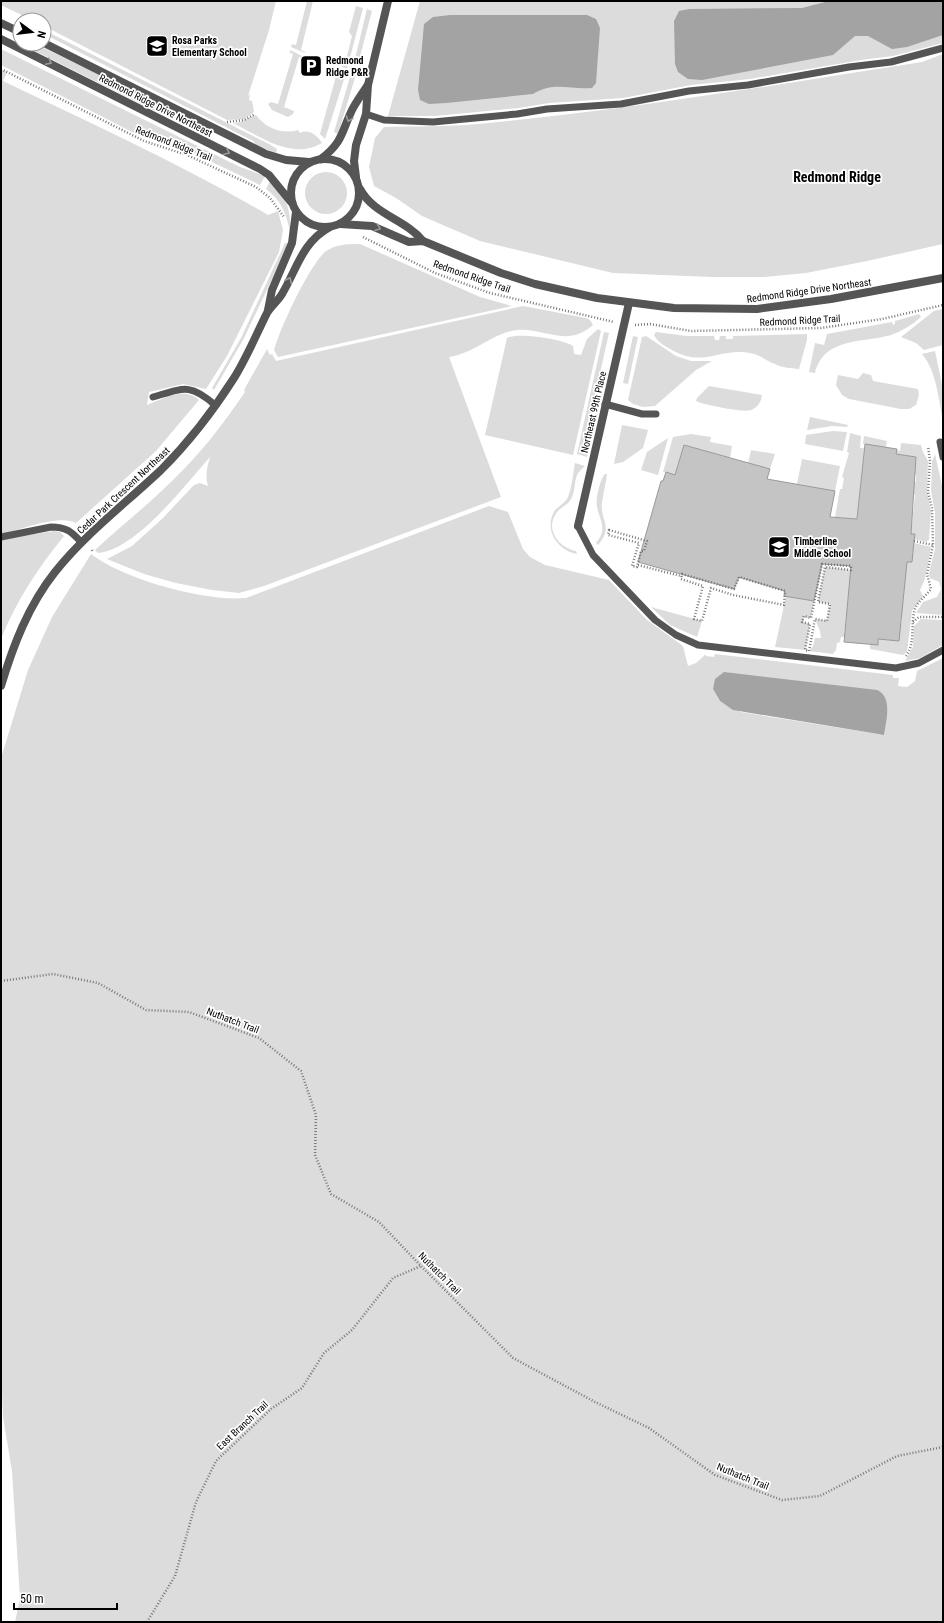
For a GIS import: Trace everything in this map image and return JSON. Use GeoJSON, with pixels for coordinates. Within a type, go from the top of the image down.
{"type":"FeatureCollection","features":[{"type":"Feature","properties":{"kind":"street"},"geometry":{"type":"LineString","coordinates":[[356,177],[354,161],[356,145],[366,114],[368,85],[388,1]]}},
{"type":"Feature","properties":{"kind":"street"},"geometry":{"type":"LineString","coordinates":[[1,23],[12,28]]}},
{"type":"Feature","properties":{"kind":"street","name":"Redmond Ridge Drive Northeast"},"geometry":{"type":"LineString","coordinates":[[1,39],[260,169],[269,175],[291,202],[296,212],[314,225],[330,227],[340,224],[372,226],[410,242],[423,241],[501,273],[534,284],[597,298],[629,303],[674,308],[757,309],[831,299],[943,278]]}},
{"type":"Feature","properties":{"kind":"street","name":"Redmond Ridge Drive Northeast"},"geometry":{"type":"LineString","coordinates":[[52,47],[266,154],[286,160],[310,162],[321,160],[339,162],[356,177],[365,199],[372,205],[415,230],[423,241]]}},
{"type":"Feature","properties":{"kind":"street"},"geometry":{"type":"LineString","coordinates":[[321,160],[333,150],[341,139],[352,110],[368,85]]}},
{"type":"Feature","properties":{"kind":"street"},"geometry":{"type":"LineString","coordinates":[[291,202],[293,183],[297,175],[310,162]]}},
{"type":"Feature","properties":{"kind":"street","name":"Redmond Ridge Drive Northeast"},"geometry":{"type":"LineString","coordinates":[[340,224],[353,214],[358,202],[360,189]]}},
{"type":"Feature","properties":{"kind":"street","name":"Cedar Park Crescent Northeast"},"geometry":{"type":"LineString","coordinates":[[268,312],[272,290],[292,243],[296,212]]}},
{"type":"Feature","properties":{"kind":"street","name":"Cedar Park Crescent Northeast"},"geometry":{"type":"LineString","coordinates":[[1,686],[15,642],[31,608],[55,572],[81,542],[169,462],[196,432],[251,349],[268,312],[282,294],[305,248],[321,232],[330,227]]}},
{"type":"Feature","properties":{"kind":"street","name":"Northeast 99th Place"},"geometry":{"type":"LineString","coordinates":[[578,526],[629,303]]}},
{"type":"Feature","properties":{"kind":"lane"},"geometry":{"type":"LineString","coordinates":[[366,114],[384,120],[433,122],[517,114],[547,109],[621,104],[690,91],[748,85],[854,66],[891,62],[943,48]]}},
{"type":"Feature","properties":{"kind":"lane"},"geometry":{"type":"LineString","coordinates":[[153,397],[186,388],[203,394],[215,405]]}},
{"type":"Feature","properties":{"kind":"lane"},"geometry":{"type":"LineString","coordinates":[[605,404],[642,414],[656,414]]}},
{"type":"Feature","properties":{"kind":"lane"},"geometry":{"type":"LineString","coordinates":[[940,442],[943,457]]}},
{"type":"Feature","properties":{"kind":"lane"},"geometry":{"type":"LineString","coordinates":[[578,526],[594,555],[655,620],[676,635],[698,645],[896,668],[919,664],[943,650]]}},
{"type":"Feature","properties":{"kind":"lane"},"geometry":{"type":"LineString","coordinates":[[1,537],[51,527],[60,527],[70,530],[81,542]]}},
{"type":"Feature","properties":{"kind":"path","name":"Redmond Ridge Trail"},"geometry":{"type":"LineString","coordinates":[[1,70],[144,142],[187,155],[256,187],[278,206],[285,222]]}},
{"type":"Feature","properties":{"kind":"path"},"geometry":{"type":"LineString","coordinates":[[227,122],[244,120],[255,114]]}},
{"type":"Feature","properties":{"kind":"path","name":"Redmond Ridge Trail"},"geometry":{"type":"LineString","coordinates":[[361,236],[435,273],[490,293],[591,315]]}},
{"type":"Feature","properties":{"kind":"path","name":"Redmond Ridge Trail"},"geometry":{"type":"LineString","coordinates":[[656,325],[691,331],[821,328],[882,319],[943,305]]}},
{"type":"Feature","properties":{"kind":"path"},"geometry":{"type":"LineString","coordinates":[[907,654],[912,645],[912,623],[917,606],[931,588],[927,574],[933,545],[933,513],[928,492],[930,461],[928,446]]}},
{"type":"Feature","properties":{"kind":"path"},"geometry":{"type":"LineString","coordinates":[[638,565],[647,541],[610,530],[608,535],[639,543],[632,566],[637,567],[638,565],[681,576],[682,574],[734,589],[738,577],[785,591],[784,596],[786,596],[784,605],[733,595],[711,588],[702,621],[694,619],[703,586],[681,579],[681,576]]}},
{"type":"Feature","properties":{"kind":"path"},"geometry":{"type":"LineString","coordinates":[[914,541],[933,545]]}},
{"type":"Feature","properties":{"kind":"path"},"geometry":{"type":"LineString","coordinates":[[822,564],[851,566],[851,570],[824,567],[818,602],[830,604],[827,621],[815,619],[809,651],[805,650],[810,624],[802,622],[804,616],[811,618],[822,564]]}},
{"type":"Feature","properties":{"kind":"path"},"geometry":{"type":"LineString","coordinates":[[912,623],[919,617],[943,617]]}},
{"type":"Feature","properties":{"kind":"path","name":"Nuthatch Trail"},"geometry":{"type":"LineString","coordinates":[[1,981],[53,974],[98,983],[146,1010],[190,1012],[259,1038],[301,1071],[316,1115],[315,1155],[331,1194],[379,1222],[513,1358],[595,1402],[650,1428],[715,1475],[782,1500],[820,1496],[897,1456],[943,1447]]}},
{"type":"Feature","properties":{"kind":"path","name":"East Branch Trail"},"geometry":{"type":"LineString","coordinates":[[147,1622],[175,1576],[196,1502],[216,1461],[270,1409],[302,1388],[324,1353],[352,1330],[393,1278],[421,1266]]}},
{"type":"Feature","properties":{"kind":"shaded area"},"geometry":{"type":"Polygon","coordinates":[[[1,1],[276,1],[269,30],[248,96],[250,94],[249,100],[252,101],[254,112],[244,119],[227,120],[52,30],[52,12],[15,12],[1,5],[1,1]]]}},
{"type":"Feature","properties":{"kind":"shaded area"},"geometry":{"type":"Polygon","coordinates":[[[307,1],[313,1],[301,50],[305,53],[291,47],[292,44],[296,45],[307,1]]]}},
{"type":"Feature","properties":{"kind":"shaded area"},"geometry":{"type":"Polygon","coordinates":[[[420,1],[943,1],[943,43],[893,56],[750,79],[691,85],[623,98],[549,103],[519,108],[435,116],[388,116],[420,1]]]}},
{"type":"Feature","properties":{"kind":"shaded area"},"geometry":{"type":"Polygon","coordinates":[[[829,1],[943,1],[943,35],[907,47],[892,49],[868,36],[855,36],[833,55],[702,80],[688,79],[678,72],[675,64],[674,21],[679,11],[689,9],[802,8],[829,1]]]}},
{"type":"Feature","properties":{"kind":"shaded area"},"geometry":{"type":"Polygon","coordinates":[[[356,6],[363,8],[347,69],[341,66],[342,60],[347,56],[352,36],[349,32],[356,6]]]}},
{"type":"Feature","properties":{"kind":"shaded area"},"geometry":{"type":"Polygon","coordinates":[[[367,9],[372,11],[358,64],[354,63],[367,9]]]}},
{"type":"Feature","properties":{"kind":"shaded area"},"geometry":{"type":"Polygon","coordinates":[[[450,15],[587,15],[596,19],[600,28],[596,83],[592,88],[555,87],[541,90],[533,94],[446,103],[429,104],[420,100],[418,90],[424,24],[433,17],[450,15]]]}},
{"type":"Feature","properties":{"kind":"shaded area"},"geometry":{"type":"Polygon","coordinates":[[[52,34],[269,144],[277,149],[276,153],[257,146],[253,141],[52,38],[52,34]]]}},
{"type":"Feature","properties":{"kind":"shaded area"},"geometry":{"type":"Polygon","coordinates":[[[1,49],[240,167],[265,176],[260,185],[193,153],[138,135],[1,65],[1,49]]]}},
{"type":"Feature","properties":{"kind":"shaded area"},"geometry":{"type":"Polygon","coordinates":[[[290,50],[304,57],[299,57],[284,107],[294,111],[293,114],[288,117],[272,110],[268,104],[271,102],[278,104],[293,54],[290,53],[290,50]]]}},
{"type":"Feature","properties":{"kind":"shaded area"},"geometry":{"type":"Polygon","coordinates":[[[37,52],[52,52],[169,109],[171,115],[165,116],[37,52]]]}},
{"type":"Feature","properties":{"kind":"shaded area"},"geometry":{"type":"Polygon","coordinates":[[[943,54],[943,244],[867,261],[806,273],[764,277],[712,277],[613,273],[480,241],[422,216],[396,198],[374,186],[369,167],[375,138],[384,127],[466,125],[590,112],[922,62],[943,54]]]}},
{"type":"Feature","properties":{"kind":"shaded area"},"geometry":{"type":"Polygon","coordinates":[[[1,69],[7,72],[3,81],[170,162],[268,215],[278,211],[283,230],[279,252],[227,356],[206,389],[183,384],[149,392],[147,405],[173,395],[180,394],[187,394],[199,400],[156,451],[76,523],[60,520],[39,524],[1,535],[1,69]]]}},
{"type":"Feature","properties":{"kind":"shaded area"},"geometry":{"type":"Polygon","coordinates":[[[338,69],[346,73],[325,139],[320,134],[338,69]]]}},
{"type":"Feature","properties":{"kind":"shaded area"},"geometry":{"type":"Polygon","coordinates":[[[352,70],[357,71],[338,134],[334,132],[352,70]]]}},
{"type":"Feature","properties":{"kind":"shaded area"},"geometry":{"type":"Polygon","coordinates":[[[256,115],[269,127],[286,132],[298,130],[300,133],[307,131],[316,135],[322,143],[311,148],[288,148],[265,140],[233,123],[240,122],[256,115]]]}},
{"type":"Feature","properties":{"kind":"shaded area"},"geometry":{"type":"Polygon","coordinates":[[[326,172],[341,178],[347,193],[341,208],[326,214],[311,208],[305,193],[311,178],[326,172]]]}},
{"type":"Feature","properties":{"kind":"shaded area"},"geometry":{"type":"Polygon","coordinates":[[[270,181],[287,204],[290,217],[290,233],[282,208],[276,198],[266,189],[270,181]]]}},
{"type":"Feature","properties":{"kind":"shaded area"},"geometry":{"type":"Polygon","coordinates":[[[285,243],[288,243],[284,254],[243,340],[214,390],[212,388],[241,338],[285,243]]]}},
{"type":"Feature","properties":{"kind":"shaded area"},"geometry":{"type":"Polygon","coordinates":[[[360,244],[480,297],[512,306],[278,357],[274,350],[277,340],[295,300],[316,263],[326,251],[330,249],[345,245],[360,244]]]}},
{"type":"Feature","properties":{"kind":"shaded area"},"geometry":{"type":"Polygon","coordinates":[[[523,306],[586,318],[590,320],[593,325],[583,332],[565,336],[527,330],[517,330],[500,334],[467,351],[449,357],[501,497],[264,586],[239,593],[212,590],[176,583],[144,574],[107,559],[132,546],[162,519],[194,485],[200,483],[208,486],[207,472],[210,457],[174,499],[144,529],[128,541],[113,549],[98,553],[95,550],[145,506],[184,469],[203,448],[245,392],[244,390],[267,349],[276,361],[523,306]]]}},
{"type":"Feature","properties":{"kind":"shaded area"},"geometry":{"type":"Polygon","coordinates":[[[943,309],[943,345],[924,350],[916,343],[901,337],[934,311],[943,309]]]}},
{"type":"Feature","properties":{"kind":"shaded area"},"geometry":{"type":"Polygon","coordinates":[[[919,314],[921,317],[918,320],[907,328],[891,335],[857,341],[836,347],[827,353],[820,361],[815,373],[809,372],[815,343],[824,345],[827,334],[892,322],[893,325],[895,324],[895,321],[919,314]]]}},
{"type":"Feature","properties":{"kind":"shaded area"},"geometry":{"type":"Polygon","coordinates":[[[598,329],[601,331],[573,455],[485,435],[507,338],[513,336],[530,336],[560,341],[573,346],[574,354],[581,355],[587,339],[598,329]]]}},
{"type":"Feature","properties":{"kind":"shaded area"},"geometry":{"type":"Polygon","coordinates":[[[604,332],[609,333],[586,435],[590,444],[587,457],[577,454],[604,332]]]}},
{"type":"Feature","properties":{"kind":"shaded area"},"geometry":{"type":"Polygon","coordinates":[[[656,332],[687,336],[714,336],[715,340],[719,340],[720,336],[726,336],[726,339],[733,339],[733,336],[807,334],[807,340],[799,369],[787,368],[750,353],[739,352],[702,357],[682,355],[660,343],[654,335],[656,332]]]}},
{"type":"Feature","properties":{"kind":"shaded area"},"geometry":{"type":"Polygon","coordinates":[[[633,336],[638,337],[628,384],[623,383],[633,336]]]}},
{"type":"Feature","properties":{"kind":"shaded area"},"geometry":{"type":"Polygon","coordinates":[[[646,336],[676,356],[691,361],[712,361],[696,370],[655,406],[643,407],[633,404],[628,400],[642,337],[646,336]]]}},
{"type":"Feature","properties":{"kind":"shaded area"},"geometry":{"type":"Polygon","coordinates":[[[935,351],[943,389],[943,420],[934,377],[922,354],[935,351]]]}},
{"type":"Feature","properties":{"kind":"shaded area"},"geometry":{"type":"Polygon","coordinates":[[[863,373],[871,375],[873,381],[918,389],[919,395],[916,405],[909,409],[901,409],[849,399],[842,395],[836,385],[838,375],[858,379],[863,373]]]}},
{"type":"Feature","properties":{"kind":"shaded area"},"geometry":{"type":"Polygon","coordinates":[[[709,386],[762,395],[762,398],[756,407],[747,411],[707,405],[696,401],[697,398],[709,386]]]}},
{"type":"Feature","properties":{"kind":"shaded area"},"geometry":{"type":"Polygon","coordinates":[[[810,417],[848,425],[847,427],[832,426],[807,430],[810,417]]]}},
{"type":"Feature","properties":{"kind":"shaded area"},"geometry":{"type":"Polygon","coordinates":[[[622,425],[648,430],[643,448],[623,462],[614,464],[622,425]]]}},
{"type":"Feature","properties":{"kind":"shaded area"},"geometry":{"type":"Polygon","coordinates":[[[833,431],[847,432],[843,451],[805,444],[806,435],[833,431]]]}},
{"type":"Feature","properties":{"kind":"shaded area"},"geometry":{"type":"Polygon","coordinates":[[[850,433],[861,436],[860,448],[864,448],[857,519],[835,517],[840,489],[842,489],[844,478],[842,477],[849,453],[847,452],[850,433]]]}},
{"type":"Feature","properties":{"kind":"shaded area"},"geometry":{"type":"Polygon","coordinates":[[[691,434],[711,437],[710,442],[732,446],[730,458],[684,445],[675,475],[663,472],[673,437],[691,434]]]}},
{"type":"Feature","properties":{"kind":"shaded area"},"geometry":{"type":"Polygon","coordinates":[[[864,436],[887,441],[886,447],[863,444],[864,436]]]}},
{"type":"Feature","properties":{"kind":"shaded area"},"geometry":{"type":"Polygon","coordinates":[[[668,438],[658,475],[641,470],[647,452],[668,438]]]}},
{"type":"Feature","properties":{"kind":"shaded area"},"geometry":{"type":"Polygon","coordinates":[[[901,443],[921,445],[928,461],[927,491],[931,511],[929,540],[926,542],[914,539],[915,534],[911,534],[915,495],[911,494],[913,482],[916,482],[916,475],[914,475],[916,457],[897,454],[897,450],[900,451],[901,443]]]}},
{"type":"Feature","properties":{"kind":"shaded area"},"geometry":{"type":"Polygon","coordinates":[[[751,450],[775,454],[770,469],[748,463],[751,450]]]}},
{"type":"Feature","properties":{"kind":"shaded area"},"geometry":{"type":"Polygon","coordinates":[[[935,454],[943,490],[943,615],[916,613],[923,602],[937,597],[941,589],[939,582],[930,578],[929,573],[935,549],[935,513],[931,491],[932,462],[935,454]]]}},
{"type":"Feature","properties":{"kind":"shaded area"},"geometry":{"type":"Polygon","coordinates":[[[802,459],[840,466],[835,491],[797,484],[802,459]]]}},
{"type":"Feature","properties":{"kind":"shaded area"},"geometry":{"type":"Polygon","coordinates":[[[575,463],[585,466],[577,475],[571,499],[557,512],[553,518],[552,525],[555,537],[559,542],[576,551],[577,554],[563,548],[554,538],[551,531],[552,517],[555,510],[568,497],[575,463]]]}},
{"type":"Feature","properties":{"kind":"shaded area"},"geometry":{"type":"Polygon","coordinates":[[[605,474],[607,474],[602,499],[602,509],[606,528],[603,538],[598,545],[596,543],[602,533],[602,525],[597,507],[597,495],[605,474]]]}},
{"type":"Feature","properties":{"kind":"shaded area"},"geometry":{"type":"Polygon","coordinates":[[[489,506],[508,512],[523,549],[530,557],[545,565],[609,580],[647,620],[683,646],[688,666],[696,663],[706,654],[706,656],[714,657],[715,654],[893,675],[893,678],[899,678],[898,686],[907,687],[915,681],[917,671],[943,658],[943,1622],[15,1622],[20,1598],[12,1471],[3,1417],[1,1366],[1,758],[28,670],[52,617],[91,554],[123,572],[165,587],[209,596],[246,598],[489,506]],[[713,689],[720,701],[741,712],[884,735],[713,689]]]}},
{"type":"Feature","properties":{"kind":"shaded area"},"geometry":{"type":"Polygon","coordinates":[[[54,531],[60,532],[64,536],[28,585],[1,639],[1,539],[54,531]]]}},
{"type":"Feature","properties":{"kind":"shaded area"},"geometry":{"type":"Polygon","coordinates":[[[914,543],[931,547],[925,579],[920,590],[923,596],[912,611],[907,652],[903,655],[870,649],[870,644],[878,645],[878,639],[902,622],[900,603],[903,603],[907,562],[912,562],[914,543]]]}},
{"type":"Feature","properties":{"kind":"shaded area"},"geometry":{"type":"Polygon","coordinates":[[[825,567],[851,570],[844,637],[841,637],[840,642],[837,643],[836,650],[833,654],[809,651],[813,646],[815,638],[821,638],[815,619],[827,621],[830,604],[818,602],[825,567]]]}},
{"type":"Feature","properties":{"kind":"shaded area"},"geometry":{"type":"Polygon","coordinates":[[[786,596],[814,601],[811,618],[804,617],[803,622],[810,624],[805,650],[775,647],[786,596]]]}},
{"type":"Feature","properties":{"kind":"shaded area"},"geometry":{"type":"Polygon","coordinates":[[[651,607],[702,621],[697,637],[670,625],[651,607]]]}},
{"type":"Feature","properties":{"kind":"shaded area"},"geometry":{"type":"Polygon","coordinates":[[[921,619],[943,620],[943,645],[920,658],[905,661],[913,647],[914,626],[921,619]]]}},
{"type":"Feature","properties":{"kind":"shaded area"},"geometry":{"type":"Polygon","coordinates":[[[724,672],[877,690],[882,693],[887,704],[884,735],[733,710],[720,701],[713,689],[715,679],[724,672]]]}},
{"type":"Feature","properties":{"kind":"building","name":"Timberline Middle School"},"geometry":{"type":"Polygon","coordinates":[[[865,444],[897,449],[896,454],[916,457],[911,534],[915,534],[912,562],[907,562],[899,641],[878,639],[878,645],[844,642],[851,566],[822,564],[814,601],[784,596],[785,591],[739,577],[734,589],[638,562],[661,481],[663,481],[666,472],[675,475],[684,445],[770,469],[767,479],[835,491],[830,517],[857,519],[865,444]]]}},
{"type":"Feature","properties":{"kind":"place","name":"Rosa Parks Elementary School"},"geometry":{"type":"Point","coordinates":[157,46]}},
{"type":"Feature","properties":{"kind":"place","name":"Redmond Ridge P&R"},"geometry":{"type":"Point","coordinates":[311,66]}},
{"type":"Feature","properties":{"kind":"place","name":"Timberline Middle School"},"geometry":{"type":"Point","coordinates":[779,547]}},
{"type":"Feature","properties":{"kind":"district","name":"Redmond Ridge"},"geometry":{"type":"Point","coordinates":[837,177]}}]}
